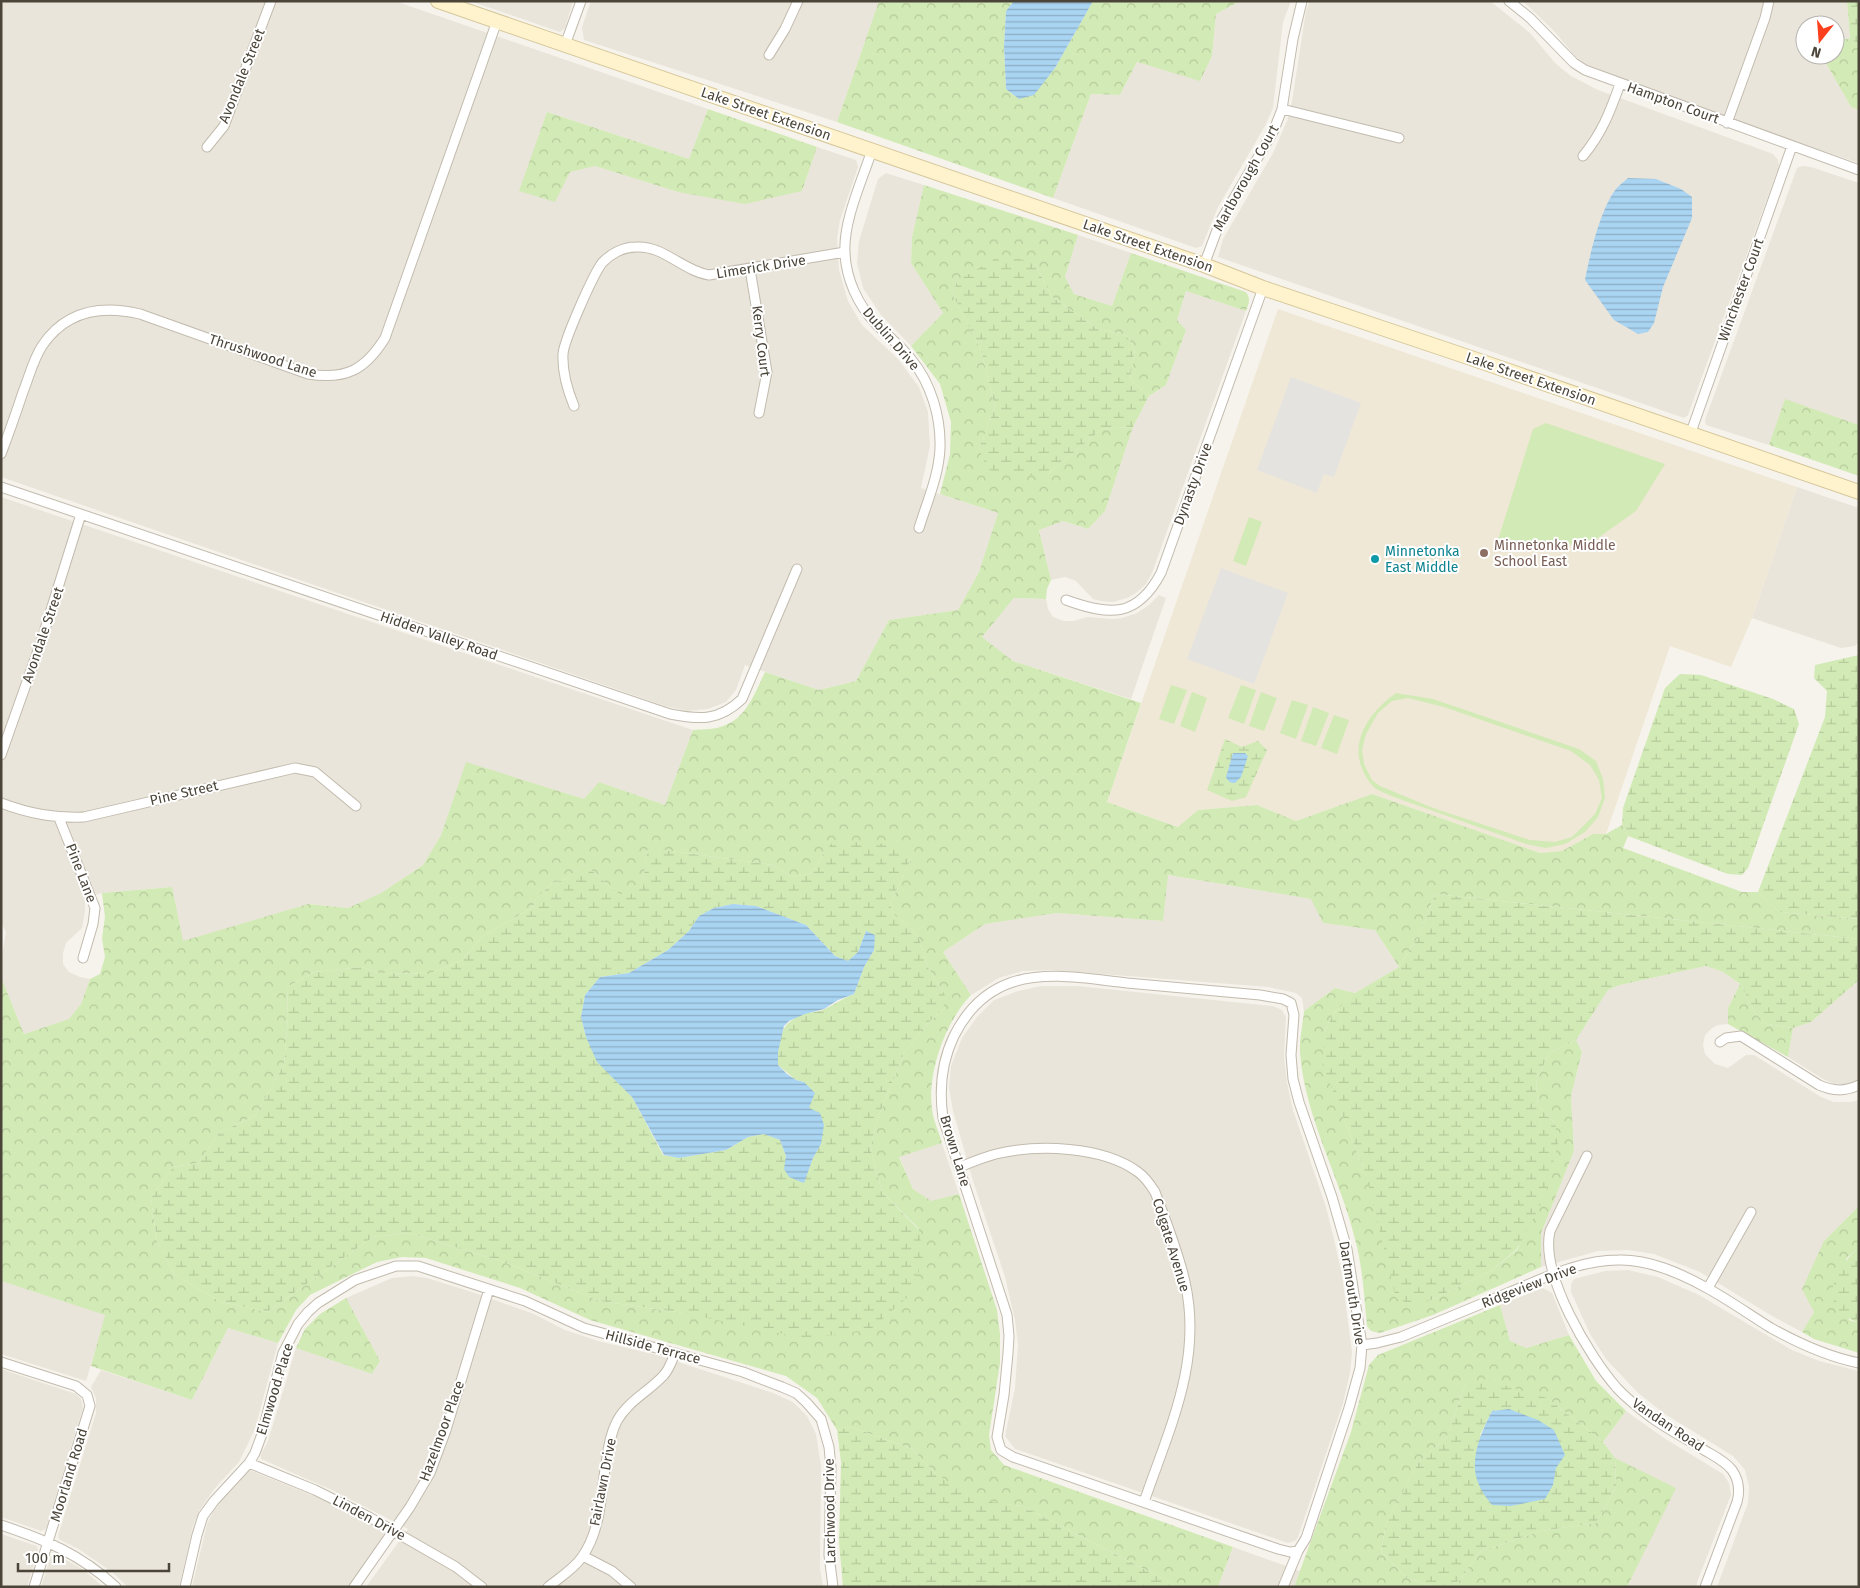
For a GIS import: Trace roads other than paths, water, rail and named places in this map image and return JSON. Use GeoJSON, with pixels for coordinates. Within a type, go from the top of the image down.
{"type":"FeatureCollection","features":[{"type":"Feature","properties":{"kind":"street","name":"Avondale Street"},"geometry":{"type":"LineString","coordinates":[[207,147],[224,126],[271,1]]}},
{"type":"Feature","properties":{"kind":"street","name":"Lake Street Extension"},"geometry":{"type":"LineString","coordinates":[[438,1],[1204,265],[1264,288],[1859,492]]}},
{"type":"Feature","properties":{"kind":"street"},"geometry":{"type":"LineString","coordinates":[[565,45],[581,1]]}},
{"type":"Feature","properties":{"kind":"street"},"geometry":{"type":"LineString","coordinates":[[769,55],[785,29],[798,1]]}},
{"type":"Feature","properties":{"kind":"street","name":"Marlborough Court"},"geometry":{"type":"LineString","coordinates":[[1204,265],[1220,222],[1263,152],[1282,109],[1292,39],[1302,1]]}},
{"type":"Feature","properties":{"kind":"street","name":"Hampton Court"},"geometry":{"type":"LineString","coordinates":[[1509,1],[1530,18],[1574,64],[1597,76],[1859,170]]}},
{"type":"Feature","properties":{"kind":"street"},"geometry":{"type":"LineString","coordinates":[[1727,123],[1765,18],[1769,1]]}},
{"type":"Feature","properties":{"kind":"street","name":"Thrushwood Lane"},"geometry":{"type":"LineString","coordinates":[[1,454],[42,347],[53,332],[68,321],[85,313],[103,309],[122,309],[308,374],[339,376],[354,371],[367,362],[385,338],[498,21]]}},
{"type":"Feature","properties":{"kind":"street"},"geometry":{"type":"LineString","coordinates":[[1583,156],[1596,141],[1620,84]]}},
{"type":"Feature","properties":{"kind":"street"},"geometry":{"type":"LineString","coordinates":[[1282,109],[1399,138]]}},
{"type":"Feature","properties":{"kind":"street","name":"Winchester Court"},"geometry":{"type":"LineString","coordinates":[[1690,435],[1792,146]]}},
{"type":"Feature","properties":{"kind":"street","name":"Dublin Drive"},"geometry":{"type":"LineString","coordinates":[[872,150],[850,216],[845,252],[848,275],[855,294],[864,310],[912,360],[923,376],[937,411],[940,449],[938,467],[919,528]]}},
{"type":"Feature","properties":{"kind":"street","name":"Limerick Drive"},"geometry":{"type":"LineString","coordinates":[[574,406],[563,372],[563,353],[596,274],[611,254],[636,247],[649,248],[661,252],[689,269],[709,275],[845,252]]}},
{"type":"Feature","properties":{"kind":"street","name":"Kerry Court"},"geometry":{"type":"LineString","coordinates":[[750,269],[767,372],[766,385],[759,413]]}},
{"type":"Feature","properties":{"kind":"street","name":"Dynasty Drive"},"geometry":{"type":"LineString","coordinates":[[1066,600],[1089,608],[1113,611],[1136,603],[1153,587],[1161,573],[1264,288]]}},
{"type":"Feature","properties":{"kind":"street","name":"Hidden Valley Road"},"geometry":{"type":"LineString","coordinates":[[1,487],[670,714],[699,718],[720,715],[733,708],[742,699],[797,569]]}},
{"type":"Feature","properties":{"kind":"street","name":"Avondale Street"},"geometry":{"type":"LineString","coordinates":[[1,755],[50,614],[81,514]]}},
{"type":"Feature","properties":{"kind":"street","name":"Pine Street"},"geometry":{"type":"LineString","coordinates":[[1,803],[17,809],[59,818],[84,817],[295,768],[315,772],[356,806]]}},
{"type":"Feature","properties":{"kind":"street","name":"Pine Lane"},"geometry":{"type":"LineString","coordinates":[[59,818],[95,908],[93,924],[83,958]]}},
{"type":"Feature","properties":{"kind":"street","name":"Brown Lane"},"geometry":{"type":"LineString","coordinates":[[1144,1502],[1013,1458],[1001,1450],[998,1444],[997,1437],[1008,1353],[1007,1316],[943,1118],[941,1102],[944,1065],[951,1044],[963,1019],[986,995],[1012,982],[1036,978],[1072,978],[1260,995],[1284,999],[1291,1003]]}},
{"type":"Feature","properties":{"kind":"street","name":"Dartmouth Drive"},"geometry":{"type":"LineString","coordinates":[[1283,1587],[1298,1551],[1306,1538],[1349,1408],[1360,1368],[1362,1345],[1348,1249],[1299,1102],[1294,1079],[1291,1055],[1294,1015],[1291,1003]]}},
{"type":"Feature","properties":{"kind":"street"},"geometry":{"type":"LineString","coordinates":[[1720,1042],[1726,1038],[1741,1036],[1830,1090],[1841,1091],[1859,1084]]}},
{"type":"Feature","properties":{"kind":"street","name":"Colgate Avenue"},"geometry":{"type":"LineString","coordinates":[[960,1167],[997,1154],[1024,1150],[1051,1149],[1090,1152],[1124,1163],[1148,1180],[1156,1192],[1185,1282],[1189,1310],[1190,1353],[1182,1393],[1144,1502]]}},
{"type":"Feature","properties":{"kind":"street","name":"Vandan Road"},"geometry":{"type":"LineString","coordinates":[[1587,1156],[1550,1231],[1548,1254],[1567,1310],[1580,1336],[1618,1388],[1636,1406],[1655,1420],[1720,1459],[1733,1471],[1740,1494],[1706,1587]]}},
{"type":"Feature","properties":{"kind":"street"},"geometry":{"type":"LineString","coordinates":[[1708,1288],[1751,1212]]}},
{"type":"Feature","properties":{"kind":"street","name":"Ridgeview Drive"},"geometry":{"type":"LineString","coordinates":[[1362,1345],[1401,1337],[1554,1274],[1603,1261],[1636,1261],[1668,1270],[1708,1288],[1786,1335],[1832,1355],[1859,1363]]}},
{"type":"Feature","properties":{"kind":"street","name":"Elmwood Place"},"geometry":{"type":"LineString","coordinates":[[185,1587],[203,1516],[214,1501],[249,1463],[262,1434],[283,1353],[298,1324],[308,1312],[318,1303],[355,1280],[396,1266],[418,1266],[489,1289]]}},
{"type":"Feature","properties":{"kind":"street","name":"Hillside Terrace"},"geometry":{"type":"LineString","coordinates":[[489,1289],[542,1308],[584,1328],[742,1372],[796,1394],[814,1409]]}},
{"type":"Feature","properties":{"kind":"street","name":"Hazelmoor Place"},"geometry":{"type":"LineString","coordinates":[[354,1587],[423,1487],[436,1458],[489,1289]]}},
{"type":"Feature","properties":{"kind":"street","name":"Fairlawn Drive"},"geometry":{"type":"LineString","coordinates":[[548,1587],[583,1556],[598,1518],[612,1431],[620,1416],[632,1401],[663,1376],[669,1369],[675,1353]]}},
{"type":"Feature","properties":{"kind":"street","name":"Moorland Road"},"geometry":{"type":"LineString","coordinates":[[1,1362],[76,1386],[84,1392],[89,1400],[89,1413],[34,1587]]}},
{"type":"Feature","properties":{"kind":"street","name":"Larchwood Drive"},"geometry":{"type":"LineString","coordinates":[[814,1409],[820,1419],[829,1447],[831,1468],[829,1554],[833,1587]]}},
{"type":"Feature","properties":{"kind":"street","name":"Linden Drive"},"geometry":{"type":"LineString","coordinates":[[249,1463],[342,1503],[456,1566],[482,1587]]}},
{"type":"Feature","properties":{"kind":"street"},"geometry":{"type":"LineString","coordinates":[[1144,1502],[1278,1549],[1290,1552],[1298,1551]]}},
{"type":"Feature","properties":{"kind":"street"},"geometry":{"type":"LineString","coordinates":[[1,1525],[48,1542],[76,1556],[116,1587]]}},
{"type":"Feature","properties":{"kind":"street"},"geometry":{"type":"LineString","coordinates":[[583,1556],[612,1571],[631,1587]]}},
{"type":"Feature","properties":{"kind":"water"},"geometry":{"type":"Polygon","coordinates":[[[1014,1],[1093,1],[1055,68],[1034,95],[1019,99],[1006,89],[1004,46],[1006,11],[1014,1]]]}},
{"type":"Feature","properties":{"kind":"water"},"geometry":{"type":"Polygon","coordinates":[[[1628,178],[1656,179],[1681,189],[1692,197],[1692,218],[1663,287],[1654,323],[1648,332],[1638,334],[1614,320],[1585,280],[1593,245],[1605,208],[1616,189],[1628,178]]]}},
{"type":"Feature","properties":{"kind":"water"},"geometry":{"type":"Polygon","coordinates":[[[1233,753],[1245,753],[1248,756],[1241,777],[1235,783],[1229,782],[1226,777],[1233,753]]]}},
{"type":"Feature","properties":{"kind":"water"},"geometry":{"type":"Polygon","coordinates":[[[733,904],[756,906],[806,925],[835,956],[848,961],[858,952],[866,931],[875,935],[874,950],[864,967],[854,994],[838,1000],[824,1009],[789,1021],[784,1026],[778,1052],[778,1065],[796,1080],[804,1082],[815,1093],[809,1108],[820,1113],[824,1125],[821,1144],[813,1158],[804,1183],[789,1177],[784,1169],[786,1156],[780,1140],[764,1134],[748,1137],[726,1150],[679,1158],[664,1155],[632,1097],[597,1062],[586,1037],[581,1017],[585,995],[600,977],[629,973],[668,950],[689,931],[699,916],[714,908],[733,904]]]}},
{"type":"Feature","properties":{"kind":"water"},"geometry":{"type":"Polygon","coordinates":[[[1509,1409],[1538,1420],[1554,1430],[1565,1455],[1556,1468],[1553,1485],[1545,1499],[1511,1506],[1492,1505],[1479,1485],[1476,1476],[1475,1457],[1480,1438],[1492,1411],[1509,1409]]]}},
{"type":"Feature","properties":{"kind":"place","name":"Minnetonka Middle School East"},"geometry":{"type":"Point","coordinates":[1484,553]}},
{"type":"Feature","properties":{"kind":"place","name":"Minnetonka East Middle"},"geometry":{"type":"Point","coordinates":[1375,559]}}]}
